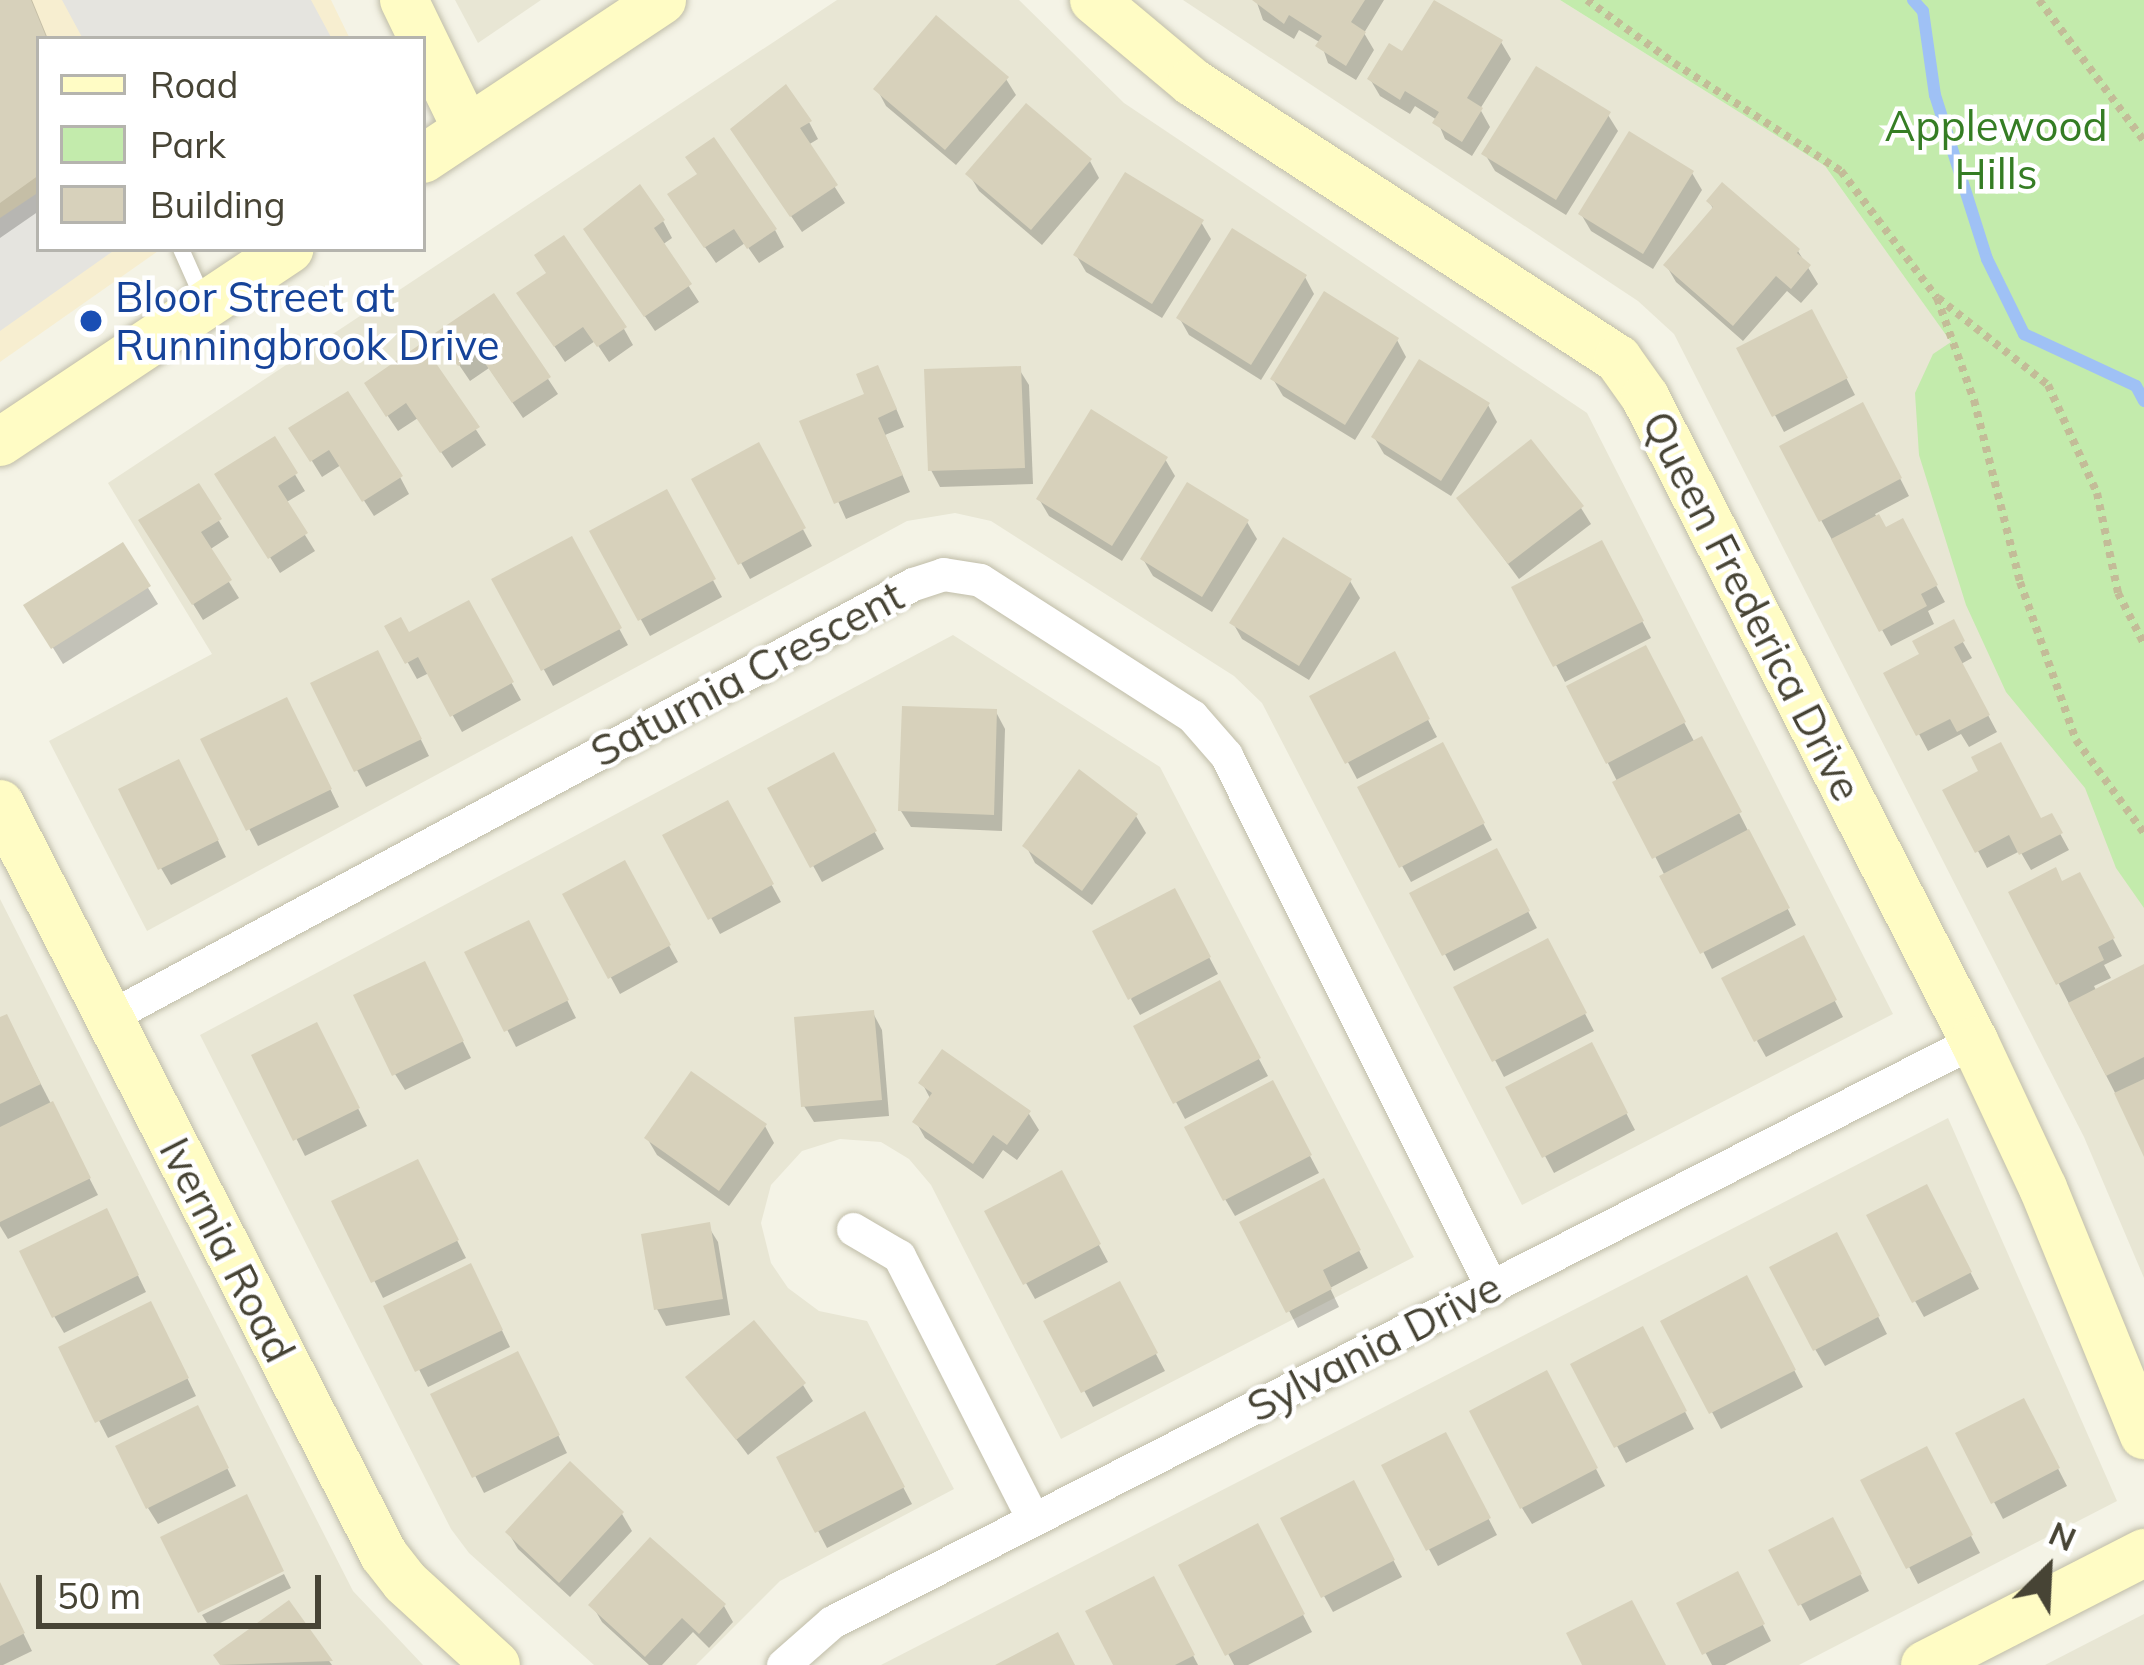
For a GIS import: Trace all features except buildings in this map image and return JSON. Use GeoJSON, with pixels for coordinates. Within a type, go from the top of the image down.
{"type":"FeatureCollection","features":[{"type":"Feature","properties":{"kind":"street"},"geometry":{"type":"LineString","coordinates":[[404,0],[421,36]]}},
{"type":"Feature","properties":{"kind":"street"},"geometry":{"type":"LineString","coordinates":[[426,157],[662,0]]}},
{"type":"Feature","properties":{"kind":"street","name":"Queen Frederica Drive"},"geometry":{"type":"LineString","coordinates":[[1094,0],[1192,82],[1618,358],[1645,397],[1974,1041],[2043,1188],[2144,1435]]}},
{"type":"Feature","properties":{"kind":"street"},"geometry":{"type":"LineString","coordinates":[[426,45],[467,130]]}},
{"type":"Feature","properties":{"kind":"street"},"geometry":{"type":"LineString","coordinates":[[0,442],[285,252]]}},
{"type":"Feature","properties":{"kind":"street","name":"Saturnia Crescent"},"geometry":{"type":"LineString","coordinates":[[109,1017],[913,584],[944,574],[980,580],[1192,716],[1226,755],[1492,1288]]}},
{"type":"Feature","properties":{"kind":"street","name":"Ivernia Road"},"geometry":{"type":"LineString","coordinates":[[0,804],[384,1555],[405,1582],[496,1665]]}},
{"type":"Feature","properties":{"kind":"street","name":"Sylvania Drive"},"geometry":{"type":"LineString","coordinates":[[783,1665],[832,1622],[1974,1041]]}},
{"type":"Feature","properties":{"kind":"street"},"geometry":{"type":"LineString","coordinates":[[853,1229],[898,1256],[1033,1519]]}},
{"type":"Feature","properties":{"kind":"street"},"geometry":{"type":"LineString","coordinates":[[1925,1665],[2144,1552]]}},
{"type":"Feature","properties":{"kind":"lane"},"geometry":{"type":"LineString","coordinates":[[182,252],[206,305]]}},
{"type":"Feature","properties":{"kind":"path"},"geometry":{"type":"LineString","coordinates":[[1587,0],[1673,63],[1841,171],[1937,298],[2048,385],[2097,493],[2118,593],[2144,644]]}},
{"type":"Feature","properties":{"kind":"path"},"geometry":{"type":"LineString","coordinates":[[2039,0],[2144,141]]}},
{"type":"Feature","properties":{"kind":"path"},"geometry":{"type":"LineString","coordinates":[[1937,298],[1974,400],[2020,582],[2076,740],[2144,833]]}},
{"type":"Feature","properties":{"kind":"shaded area"},"geometry":{"type":"Polygon","coordinates":[[[0,0],[331,0],[349,36],[36,36],[36,252],[157,252],[0,362],[0,0]]]}},
{"type":"Feature","properties":{"kind":"shaded area"},"geometry":{"type":"Polygon","coordinates":[[[62,0],[311,0],[330,36],[81,36],[62,0]]]}},
{"type":"Feature","properties":{"kind":"shaded area"},"geometry":{"type":"Polygon","coordinates":[[[455,0],[541,0],[478,43],[455,0]]]}},
{"type":"Feature","properties":{"kind":"shaded area"},"geometry":{"type":"Polygon","coordinates":[[[837,0],[1019,0],[1124,103],[1587,413],[1893,1014],[1522,1205],[1262,703],[1234,676],[991,521],[955,513],[907,521],[147,931],[49,741],[212,654],[108,483],[837,0]]]}},
{"type":"Feature","properties":{"kind":"shaded area"},"geometry":{"type":"Polygon","coordinates":[[[1183,0],[1560,0],[1825,166],[1952,343],[1934,354],[2144,857],[2144,1278],[2084,1137],[1674,334],[1638,301],[1183,0]]]}},
{"type":"Feature","properties":{"kind":"shaded area"},"geometry":{"type":"Polygon","coordinates":[[[36,194],[36,252],[112,252],[0,331],[0,218],[36,194]]]}},
{"type":"Feature","properties":{"kind":"shaded area"},"geometry":{"type":"Polygon","coordinates":[[[953,635],[1160,767],[1414,1257],[1061,1439],[931,1185],[909,1159],[881,1142],[840,1139],[802,1151],[771,1185],[761,1223],[771,1263],[788,1288],[819,1311],[867,1321],[954,1489],[780,1581],[696,1665],[594,1665],[469,1553],[451,1529],[200,1035],[953,635]]]}},
{"type":"Feature","properties":{"kind":"shaded area"},"geometry":{"type":"Polygon","coordinates":[[[0,899],[353,1591],[423,1665],[0,1665],[0,899]]]}},
{"type":"Feature","properties":{"kind":"shaded area"},"geometry":{"type":"Polygon","coordinates":[[[1948,1118],[2117,1501],[1799,1665],[881,1665],[1948,1118]]]}},
{"type":"Feature","properties":{"kind":"shaded area"},"geometry":{"type":"Polygon","coordinates":[[[2144,1614],[2144,1665],[2045,1665],[2144,1614]]]}},
{"type":"Feature","properties":{"kind":"green space","name":"Applewood Hills"},"geometry":{"type":"Polygon","coordinates":[[[1560,0],[2144,0],[2144,908],[2116,868],[2085,788],[2006,692],[1966,605],[1919,455],[1915,393],[1933,354],[1951,342],[1825,166],[1560,0]]]}},
{"type":"Feature","properties":{"kind":"waterway"},"geometry":{"type":"LineString","coordinates":[[1913,0],[1923,11],[1935,95],[1987,259],[2024,334],[2136,386],[2144,401]]}},
{"type":"Feature","properties":{"kind":"place","name":"Bloor Street at Runningbrook Drive"},"geometry":{"type":"Point","coordinates":[91,321]}}]}
